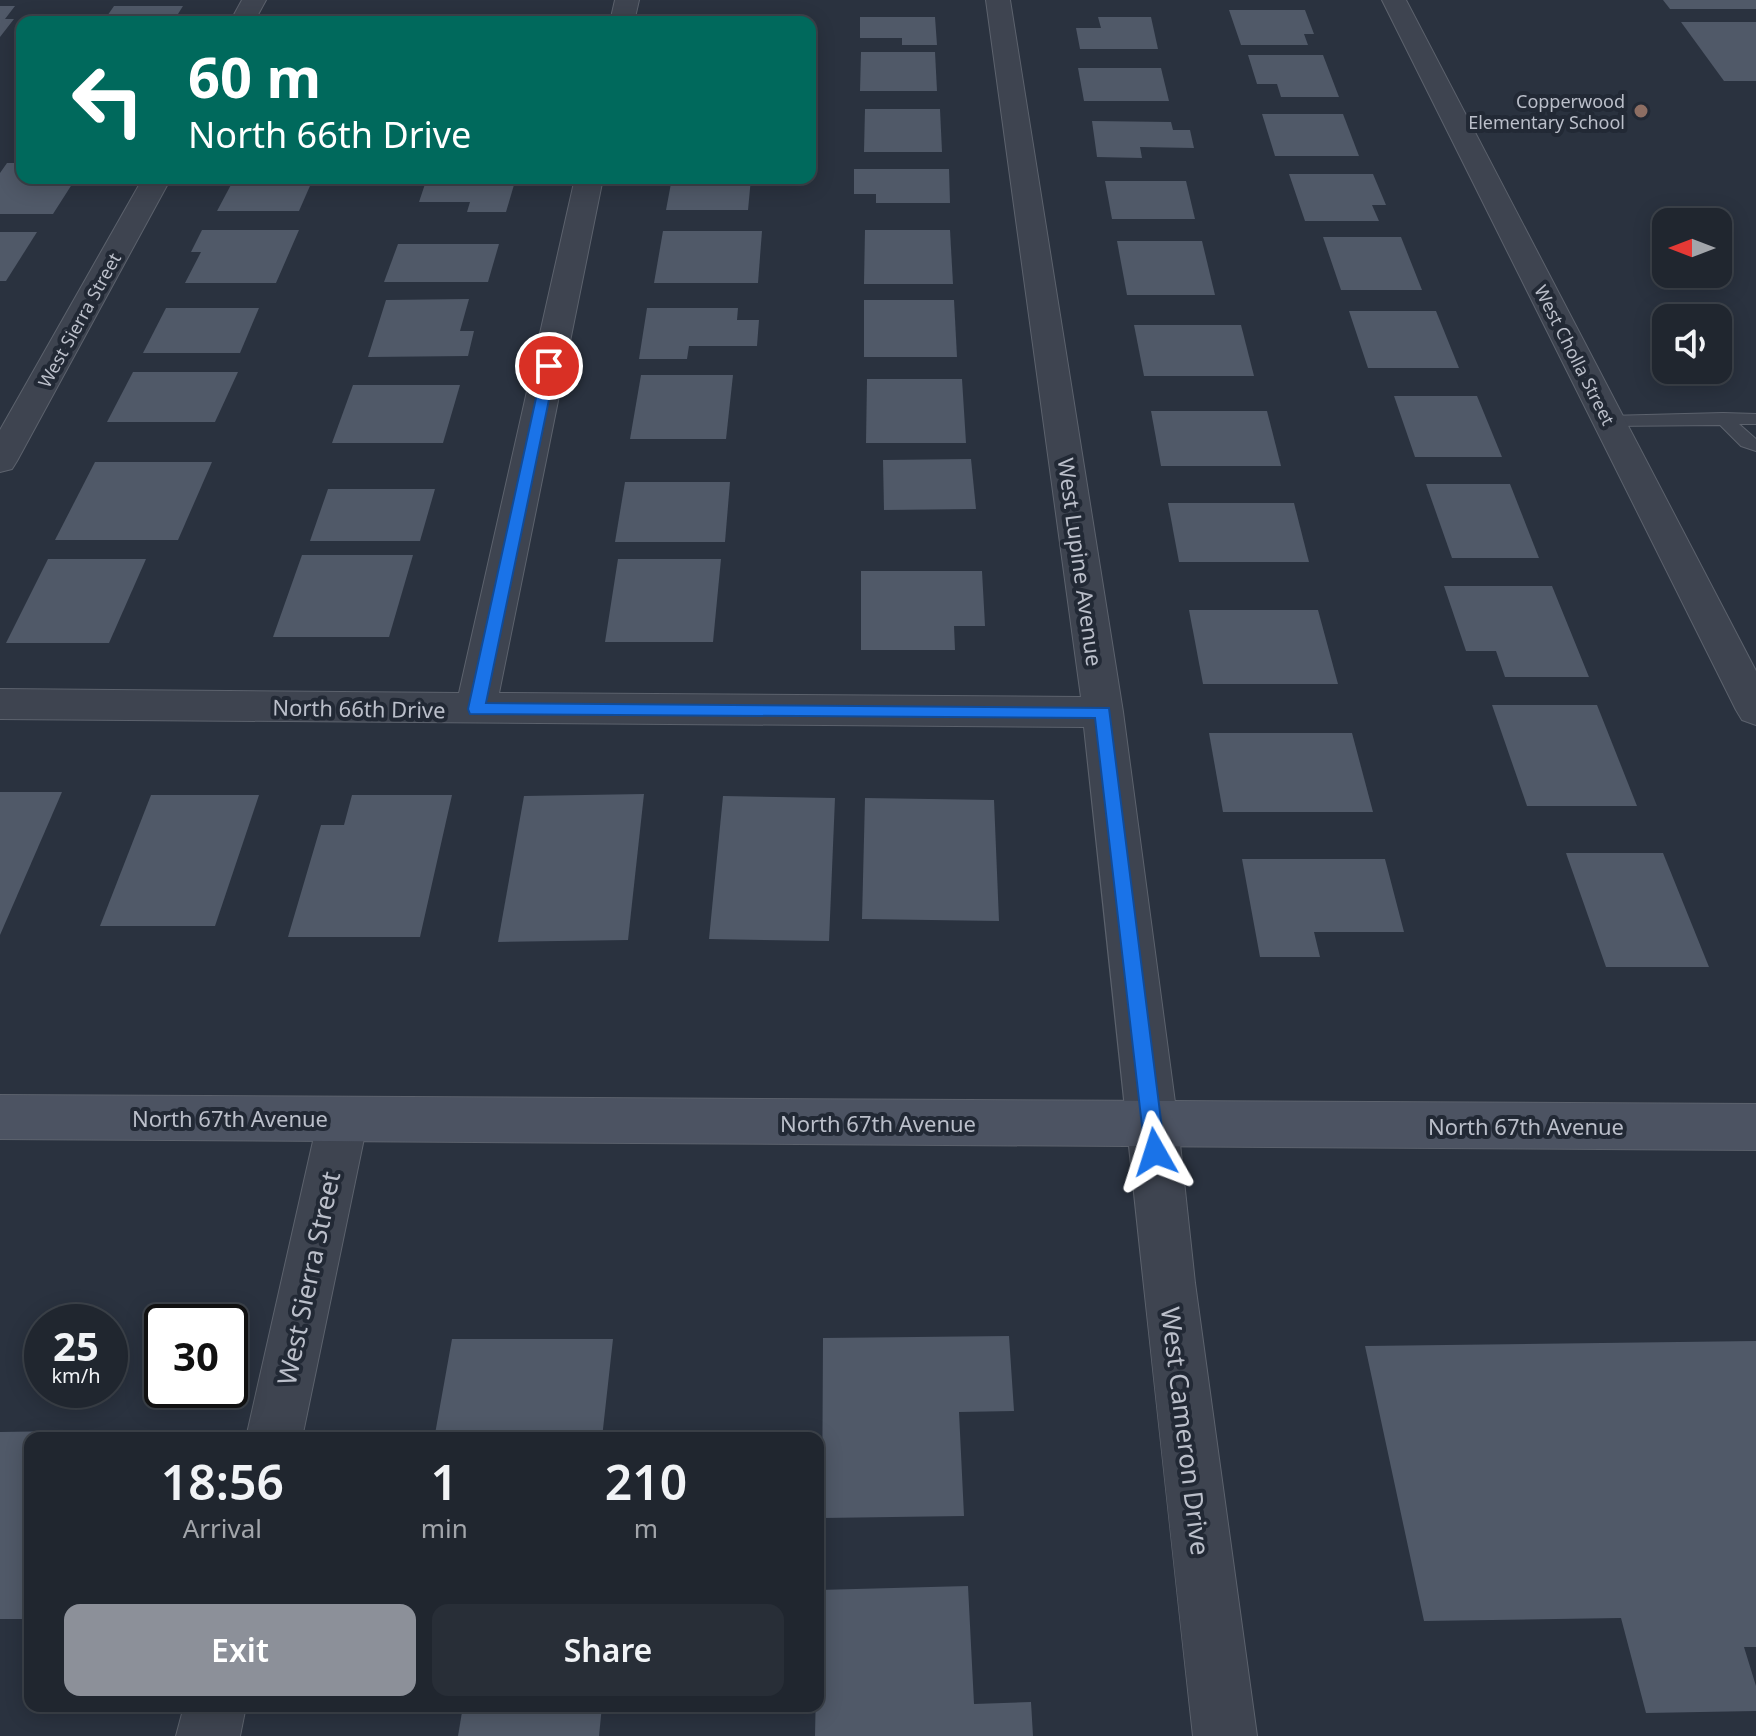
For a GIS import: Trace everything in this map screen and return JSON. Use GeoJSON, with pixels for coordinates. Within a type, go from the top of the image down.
{"type":"FeatureCollection","features":[{"type":"Feature","properties":{"kind":"main road","name":"North 67th Avenue"},"geometry":{"type":"LineString","coordinates":[[0,1117],[1756,1127]]}},
{"type":"Feature","properties":{"kind":"street","name":"West Lupine Avenue"},"geometry":{"type":"LineString","coordinates":[[998,0],[1103,712],[1153,1125]]}},
{"type":"Feature","properties":{"kind":"street","name":"West Cholla Street"},"geometry":{"type":"LineString","coordinates":[[1394,0],[1756,710]]}},
{"type":"Feature","properties":{"kind":"street","name":"West Sierra Street"},"geometry":{"type":"LineString","coordinates":[[0,461],[154,184]]}},
{"type":"Feature","properties":{"kind":"street"},"geometry":{"type":"LineString","coordinates":[[476,709],[588,184]]}},
{"type":"Feature","properties":{"kind":"street","name":"North 66th Drive"},"geometry":{"type":"LineString","coordinates":[[0,704],[1103,712]]}},
{"type":"Feature","properties":{"kind":"street","name":"West Sierra Street"},"geometry":{"type":"LineString","coordinates":[[275,1432],[343,1119]]}},
{"type":"Feature","properties":{"kind":"street","name":"West Cameron Drive"},"geometry":{"type":"LineString","coordinates":[[1153,1125],[1168,1283],[1225,1736]]}},
{"type":"Feature","properties":{"kind":"street"},"geometry":{"type":"LineString","coordinates":[[208,1736],[214,1712]]}},
{"type":"Feature","properties":{"kind":"lane"},"geometry":{"type":"LineString","coordinates":[[1723,418],[1747,442],[1756,446]]}},
{"type":"Feature","properties":{"kind":"lane"},"geometry":{"type":"LineString","coordinates":[[1608,421],[1756,419]]}},
{"type":"Feature","properties":{"kind":"building"},"geometry":{"type":"Polygon","coordinates":[[[1663,0],[1756,0],[1756,9],[1670,9],[1663,0]]]}},
{"type":"Feature","properties":{"kind":"building"},"geometry":{"type":"Polygon","coordinates":[[[0,6],[15,6],[5,19],[14,19],[0,37],[0,6]]]}},
{"type":"Feature","properties":{"kind":"building"},"geometry":{"type":"Polygon","coordinates":[[[114,6],[183,6],[177,16],[107,16],[114,6]]]}},
{"type":"Feature","properties":{"kind":"building"},"geometry":{"type":"Polygon","coordinates":[[[1229,10],[1305,10],[1314,34],[1304,34],[1308,45],[1241,45],[1229,10]]]}},
{"type":"Feature","properties":{"kind":"building"},"geometry":{"type":"Polygon","coordinates":[[[692,14],[766,14],[766,16],[692,14]]]}},
{"type":"Feature","properties":{"kind":"building"},"geometry":{"type":"Polygon","coordinates":[[[860,17],[935,17],[937,45],[902,45],[902,38],[860,38],[860,17]]]}},
{"type":"Feature","properties":{"kind":"building"},"geometry":{"type":"Polygon","coordinates":[[[1098,17],[1151,17],[1158,49],[1080,49],[1076,28],[1101,28],[1098,17]]]}},
{"type":"Feature","properties":{"kind":"building"},"geometry":{"type":"Polygon","coordinates":[[[1681,22],[1756,22],[1756,81],[1724,81],[1681,22]]]}},
{"type":"Feature","properties":{"kind":"building"},"geometry":{"type":"Polygon","coordinates":[[[861,52],[935,52],[937,91],[860,91],[861,52]]]}},
{"type":"Feature","properties":{"kind":"building"},"geometry":{"type":"Polygon","coordinates":[[[1248,55],[1323,55],[1339,97],[1281,97],[1277,84],[1257,84],[1248,55]]]}},
{"type":"Feature","properties":{"kind":"building"},"geometry":{"type":"Polygon","coordinates":[[[1078,68],[1161,68],[1169,101],[1084,101],[1078,68]]]}},
{"type":"Feature","properties":{"kind":"building"},"geometry":{"type":"Polygon","coordinates":[[[865,109],[940,109],[942,152],[864,152],[865,109]]]}},
{"type":"Feature","properties":{"kind":"building"},"geometry":{"type":"Polygon","coordinates":[[[1262,114],[1343,114],[1359,156],[1275,156],[1262,114]]]}},
{"type":"Feature","properties":{"kind":"building"},"geometry":{"type":"Polygon","coordinates":[[[1092,121],[1171,122],[1173,130],[1190,130],[1194,148],[1140,147],[1142,158],[1097,157],[1092,121]]]}},
{"type":"Feature","properties":{"kind":"building"},"geometry":{"type":"Polygon","coordinates":[[[7,163],[16,163],[16,184],[72,184],[53,214],[0,214],[0,173],[7,163]]]}},
{"type":"Feature","properties":{"kind":"building"},"geometry":{"type":"Polygon","coordinates":[[[854,169],[949,169],[950,203],[876,203],[876,194],[854,194],[854,169]]]}},
{"type":"Feature","properties":{"kind":"building"},"geometry":{"type":"Polygon","coordinates":[[[1289,174],[1373,174],[1386,205],[1372,205],[1379,221],[1305,221],[1289,174]]]}},
{"type":"Feature","properties":{"kind":"building"},"geometry":{"type":"Polygon","coordinates":[[[1105,181],[1186,181],[1195,219],[1112,219],[1105,181]]]}},
{"type":"Feature","properties":{"kind":"building"},"geometry":{"type":"Polygon","coordinates":[[[231,184],[311,184],[299,211],[217,211],[231,184]]]}},
{"type":"Feature","properties":{"kind":"building"},"geometry":{"type":"Polygon","coordinates":[[[425,184],[514,184],[506,212],[467,212],[470,202],[419,202],[425,184]]]}},
{"type":"Feature","properties":{"kind":"building"},"geometry":{"type":"Polygon","coordinates":[[[671,184],[750,184],[748,210],[666,210],[671,184]]]}},
{"type":"Feature","properties":{"kind":"building"},"geometry":{"type":"Polygon","coordinates":[[[202,230],[299,230],[276,283],[185,283],[201,252],[191,252],[202,230]]]}},
{"type":"Feature","properties":{"kind":"building"},"geometry":{"type":"Polygon","coordinates":[[[865,230],[950,230],[953,284],[864,284],[865,230]]]}},
{"type":"Feature","properties":{"kind":"building"},"geometry":{"type":"Polygon","coordinates":[[[663,231],[762,231],[758,283],[654,283],[663,231]]]}},
{"type":"Feature","properties":{"kind":"building"},"geometry":{"type":"Polygon","coordinates":[[[0,232],[37,232],[6,281],[0,281],[0,232]]]}},
{"type":"Feature","properties":{"kind":"building"},"geometry":{"type":"Polygon","coordinates":[[[1323,237],[1401,237],[1422,290],[1341,290],[1323,237]]]}},
{"type":"Feature","properties":{"kind":"building"},"geometry":{"type":"Polygon","coordinates":[[[1117,241],[1202,241],[1215,295],[1127,295],[1117,241]]]}},
{"type":"Feature","properties":{"kind":"building"},"geometry":{"type":"Polygon","coordinates":[[[398,244],[499,244],[488,282],[384,282],[398,244]]]}},
{"type":"Feature","properties":{"kind":"building"},"geometry":{"type":"Polygon","coordinates":[[[469,299],[460,331],[474,331],[468,356],[368,357],[386,300],[469,299]]]}},
{"type":"Feature","properties":{"kind":"building"},"geometry":{"type":"Polygon","coordinates":[[[864,300],[954,300],[957,357],[864,357],[864,300]]]}},
{"type":"Feature","properties":{"kind":"building"},"geometry":{"type":"Polygon","coordinates":[[[166,308],[259,308],[240,353],[143,353],[166,308]]]}},
{"type":"Feature","properties":{"kind":"building"},"geometry":{"type":"Polygon","coordinates":[[[647,308],[738,308],[737,320],[759,320],[757,346],[689,346],[687,359],[639,359],[647,308]]]}},
{"type":"Feature","properties":{"kind":"building"},"geometry":{"type":"Polygon","coordinates":[[[1349,311],[1436,311],[1459,368],[1368,368],[1349,311]]]}},
{"type":"Feature","properties":{"kind":"building"},"geometry":{"type":"Polygon","coordinates":[[[1134,325],[1241,325],[1254,376],[1144,376],[1134,325]]]}},
{"type":"Feature","properties":{"kind":"building"},"geometry":{"type":"Polygon","coordinates":[[[133,372],[238,372],[215,422],[107,422],[133,372]]]}},
{"type":"Feature","properties":{"kind":"building"},"geometry":{"type":"Polygon","coordinates":[[[641,375],[733,375],[726,439],[630,439],[641,375]]]}},
{"type":"Feature","properties":{"kind":"building"},"geometry":{"type":"Polygon","coordinates":[[[867,379],[962,379],[966,443],[866,443],[867,379]]]}},
{"type":"Feature","properties":{"kind":"building"},"geometry":{"type":"Polygon","coordinates":[[[353,385],[460,385],[443,443],[332,443],[353,385]]]}},
{"type":"Feature","properties":{"kind":"building"},"geometry":{"type":"Polygon","coordinates":[[[1394,396],[1477,396],[1502,457],[1415,457],[1394,396]]]}},
{"type":"Feature","properties":{"kind":"building"},"geometry":{"type":"Polygon","coordinates":[[[1151,411],[1267,411],[1281,466],[1161,466],[1151,411]]]}},
{"type":"Feature","properties":{"kind":"building"},"geometry":{"type":"Polygon","coordinates":[[[971,459],[976,509],[884,510],[883,460],[971,459]]]}},
{"type":"Feature","properties":{"kind":"building"},"geometry":{"type":"Polygon","coordinates":[[[95,462],[212,462],[178,540],[55,540],[95,462]]]}},
{"type":"Feature","properties":{"kind":"building"},"geometry":{"type":"Polygon","coordinates":[[[625,482],[730,482],[725,542],[615,542],[625,482]]]}},
{"type":"Feature","properties":{"kind":"building"},"geometry":{"type":"Polygon","coordinates":[[[1426,484],[1510,484],[1539,558],[1452,558],[1426,484]]]}},
{"type":"Feature","properties":{"kind":"building"},"geometry":{"type":"Polygon","coordinates":[[[328,489],[435,489],[420,541],[310,541],[328,489]]]}},
{"type":"Feature","properties":{"kind":"building"},"geometry":{"type":"Polygon","coordinates":[[[1168,503],[1294,503],[1309,562],[1179,562],[1168,503]]]}},
{"type":"Feature","properties":{"kind":"building"},"geometry":{"type":"Polygon","coordinates":[[[302,555],[413,555],[389,637],[273,637],[302,555]]]}},
{"type":"Feature","properties":{"kind":"building"},"geometry":{"type":"Polygon","coordinates":[[[48,559],[146,559],[109,643],[6,643],[48,559]]]}},
{"type":"Feature","properties":{"kind":"building"},"geometry":{"type":"Polygon","coordinates":[[[618,559],[721,559],[713,642],[605,642],[618,559]]]}},
{"type":"Feature","properties":{"kind":"building"},"geometry":{"type":"Polygon","coordinates":[[[861,571],[982,571],[985,626],[954,626],[955,650],[861,650],[861,571]]]}},
{"type":"Feature","properties":{"kind":"building"},"geometry":{"type":"Polygon","coordinates":[[[1444,586],[1552,586],[1589,677],[1505,677],[1496,651],[1466,651],[1444,586]]]}},
{"type":"Feature","properties":{"kind":"building"},"geometry":{"type":"Polygon","coordinates":[[[1189,610],[1318,610],[1338,684],[1203,684],[1189,610]]]}},
{"type":"Feature","properties":{"kind":"building"},"geometry":{"type":"Polygon","coordinates":[[[1492,705],[1597,705],[1637,806],[1527,806],[1492,705]]]}},
{"type":"Feature","properties":{"kind":"building"},"geometry":{"type":"Polygon","coordinates":[[[1209,733],[1352,733],[1373,812],[1223,812],[1209,733]]]}},
{"type":"Feature","properties":{"kind":"building"},"geometry":{"type":"Polygon","coordinates":[[[0,792],[62,792],[0,935],[0,792]]]}},
{"type":"Feature","properties":{"kind":"building"},"geometry":{"type":"Polygon","coordinates":[[[644,794],[628,940],[498,942],[524,796],[644,794]]]}},
{"type":"Feature","properties":{"kind":"building"},"geometry":{"type":"Polygon","coordinates":[[[151,795],[259,795],[215,926],[100,926],[151,795]]]}},
{"type":"Feature","properties":{"kind":"building"},"geometry":{"type":"Polygon","coordinates":[[[352,795],[452,795],[420,937],[288,937],[321,825],[344,825],[352,795]]]}},
{"type":"Feature","properties":{"kind":"building"},"geometry":{"type":"Polygon","coordinates":[[[723,796],[835,798],[829,941],[709,939],[723,796]]]}},
{"type":"Feature","properties":{"kind":"building"},"geometry":{"type":"Polygon","coordinates":[[[865,798],[994,800],[999,921],[862,919],[865,798]]]}},
{"type":"Feature","properties":{"kind":"building"},"geometry":{"type":"Polygon","coordinates":[[[1566,853],[1663,853],[1709,967],[1606,967],[1566,853]]]}},
{"type":"Feature","properties":{"kind":"building"},"geometry":{"type":"Polygon","coordinates":[[[1242,859],[1385,859],[1404,932],[1314,932],[1320,957],[1260,957],[1242,859]]]}},
{"type":"Feature","properties":{"kind":"building"},"geometry":{"type":"Polygon","coordinates":[[[1009,1336],[1014,1411],[959,1412],[964,1516],[824,1518],[823,1338],[1009,1336]]]}},
{"type":"Feature","properties":{"kind":"building"},"geometry":{"type":"Polygon","coordinates":[[[452,1339],[613,1339],[603,1432],[435,1432],[452,1339]]]}},
{"type":"Feature","properties":{"kind":"building"},"geometry":{"type":"Polygon","coordinates":[[[1756,1341],[1756,1647],[1744,1647],[1756,1686],[1756,1711],[1646,1713],[1621,1618],[1424,1621],[1365,1346],[1756,1341]]]}},
{"type":"Feature","properties":{"kind":"building"},"geometry":{"type":"Polygon","coordinates":[[[63,1431],[24,1432],[24,1619],[0,1619],[0,1432],[63,1431]]]}},
{"type":"Feature","properties":{"kind":"building"},"geometry":{"type":"Polygon","coordinates":[[[968,1586],[974,1704],[1031,1702],[1033,1736],[815,1736],[815,1712],[824,1712],[824,1590],[968,1586]]]}},
{"type":"Feature","properties":{"kind":"building"},"geometry":{"type":"Polygon","coordinates":[[[462,1712],[601,1712],[599,1736],[458,1736],[462,1712]]]}},
{"type":"Feature","properties":{"kind":"place","name":"Copperwood Elementary School"},"geometry":{"type":"Point","coordinates":[1641,111]}},
{"type":"Feature","properties":{"kind":"route"},"geometry":{"type":"LineString","coordinates":[[549,366],[476,709],[1103,712],[1155,1152]]}}]}
